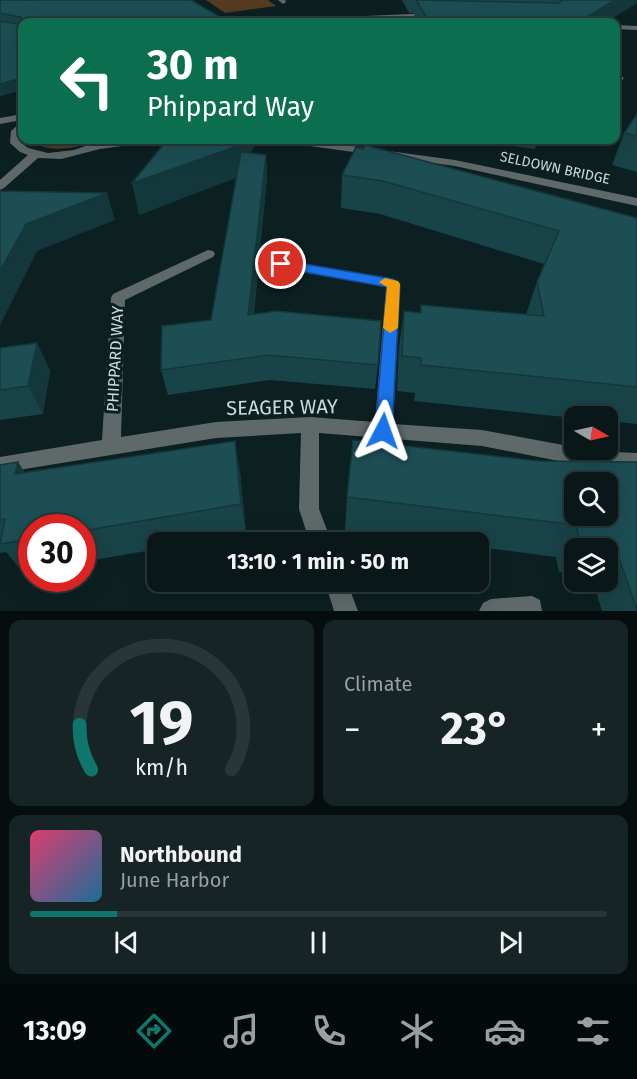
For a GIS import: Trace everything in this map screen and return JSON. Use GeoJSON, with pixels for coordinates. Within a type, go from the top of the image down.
{"type":"FeatureCollection","features":[{"type":"Feature","properties":{"kind":"street"},"geometry":{"type":"LineString","coordinates":[[404,18],[445,15]]}},
{"type":"Feature","properties":{"kind":"street"},"geometry":{"type":"LineString","coordinates":[[620,27],[637,28]]}},
{"type":"Feature","properties":{"kind":"street"},"geometry":{"type":"LineString","coordinates":[[0,121],[18,118]]}},
{"type":"Feature","properties":{"kind":"street"},"geometry":{"type":"LineString","coordinates":[[18,130],[14,137],[19,148]]}},
{"type":"Feature","properties":{"kind":"street"},"geometry":{"type":"LineString","coordinates":[[0,142],[36,154],[67,154],[113,144]]}},
{"type":"Feature","properties":{"kind":"street"},"geometry":{"type":"LineString","coordinates":[[97,146],[101,144]]}},
{"type":"Feature","properties":{"kind":"street","name":"SELDOWN BRIDGE"},"geometry":{"type":"LineString","coordinates":[[317,144],[455,163],[637,202]]}},
{"type":"Feature","properties":{"kind":"street"},"geometry":{"type":"LineString","coordinates":[[0,186],[36,154]]}},
{"type":"Feature","properties":{"kind":"street","name":"PHIPPARD WAY"},"geometry":{"type":"LineString","coordinates":[[111,448],[117,298],[208,254]]}},
{"type":"Feature","properties":{"kind":"street"},"geometry":{"type":"LineString","coordinates":[[281,264],[393,284],[383,431]]}},
{"type":"Feature","properties":{"kind":"street"},"geometry":{"type":"LineString","coordinates":[[310,425],[309,509],[317,532]]}},
{"type":"Feature","properties":{"kind":"street","name":"SEAGER WAY"},"geometry":{"type":"LineString","coordinates":[[0,465],[216,430],[310,425],[482,438],[564,454],[637,461]]}},
{"type":"Feature","properties":{"kind":"street"},"geometry":{"type":"LineString","coordinates":[[339,592],[346,611]]}},
{"type":"Feature","properties":{"kind":"street"},"geometry":{"type":"LineString","coordinates":[[491,611],[532,608]]}},
{"type":"Feature","properties":{"kind":"shaded area"},"geometry":{"type":"Polygon","coordinates":[[[206,0],[268,0],[276,6],[225,13],[206,0]]]}},
{"type":"Feature","properties":{"kind":"shaded area"},"geometry":{"type":"Polygon","coordinates":[[[37,144],[85,144],[62,149],[37,144]]]}},
{"type":"Feature","properties":{"kind":"building"},"geometry":{"type":"Polygon","coordinates":[[[0,0],[191,0],[222,18],[21,18],[0,13],[0,0]]]}},
{"type":"Feature","properties":{"kind":"building"},"geometry":{"type":"Polygon","coordinates":[[[416,0],[559,3],[561,0],[615,0],[585,18],[427,18],[416,0]]]}},
{"type":"Feature","properties":{"kind":"building"},"geometry":{"type":"Polygon","coordinates":[[[0,21],[18,24],[18,79],[0,84],[0,21]]]}},
{"type":"Feature","properties":{"kind":"building"},"geometry":{"type":"Polygon","coordinates":[[[637,114],[637,136],[624,133],[637,114]]]}},
{"type":"Feature","properties":{"kind":"building"},"geometry":{"type":"Polygon","coordinates":[[[164,144],[235,144],[232,148],[132,183],[164,144]]]}},
{"type":"Feature","properties":{"kind":"building"},"geometry":{"type":"Polygon","coordinates":[[[365,145],[637,218],[637,387],[421,365],[421,358],[402,356],[404,311],[421,313],[421,305],[544,316],[537,282],[559,231],[383,181],[342,175],[356,147],[363,149],[365,145]]]}},
{"type":"Feature","properties":{"kind":"building"},"geometry":{"type":"Polygon","coordinates":[[[241,152],[266,155],[248,315],[276,311],[381,321],[378,365],[268,355],[161,370],[162,326],[211,320],[241,152]]]}},
{"type":"Feature","properties":{"kind":"building"},"geometry":{"type":"Polygon","coordinates":[[[0,191],[107,193],[26,224],[0,271],[0,191]]]}},
{"type":"Feature","properties":{"kind":"building"},"geometry":{"type":"Polygon","coordinates":[[[37,343],[28,386],[0,390],[0,348],[37,343]]]}},
{"type":"Feature","properties":{"kind":"building"},"geometry":{"type":"Polygon","coordinates":[[[353,440],[539,461],[637,462],[637,610],[618,555],[618,538],[579,538],[576,526],[618,526],[618,472],[564,472],[564,524],[347,497],[353,440]]]}},
{"type":"Feature","properties":{"kind":"building"},"geometry":{"type":"Polygon","coordinates":[[[235,441],[241,504],[96,529],[96,514],[18,514],[18,541],[0,544],[5,519],[0,520],[0,465],[18,462],[15,474],[235,441]]]}},
{"type":"Feature","properties":{"kind":"slow traffic"},"geometry":{"type":"LineString","coordinates":[[385,282],[393,284],[390,328]]}},
{"type":"Feature","properties":{"kind":"route"},"geometry":{"type":"LineString","coordinates":[[281,264],[393,284],[383,431]]}}]}
